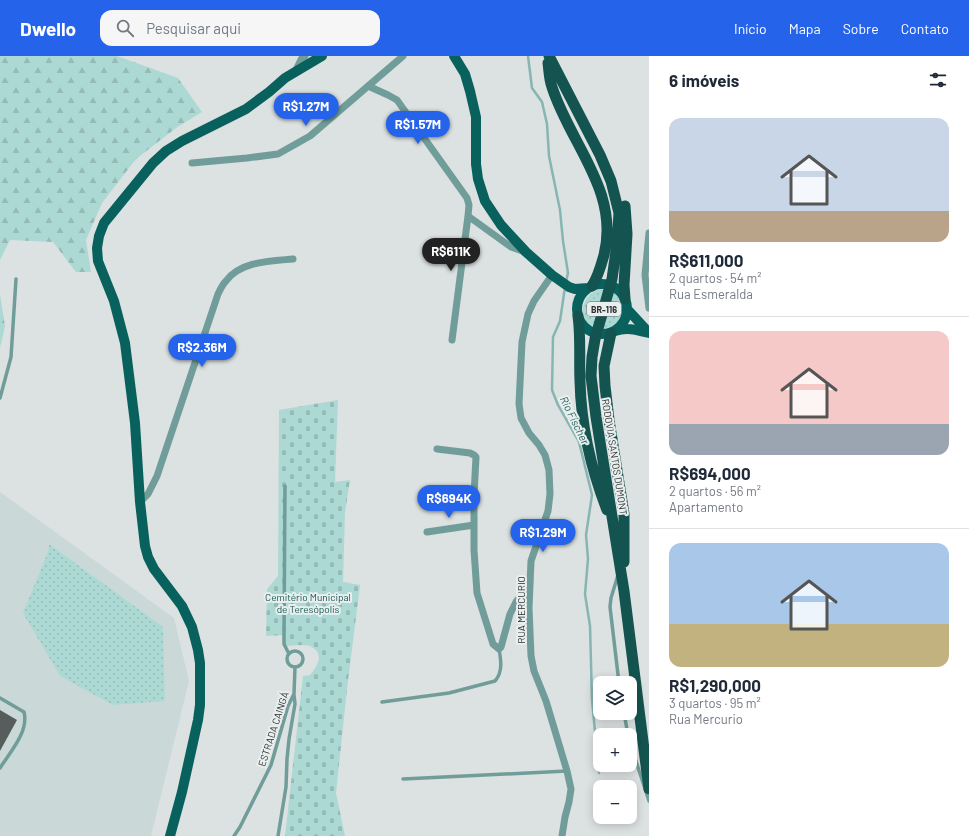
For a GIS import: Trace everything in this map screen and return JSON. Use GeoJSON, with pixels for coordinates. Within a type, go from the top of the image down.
{"type":"FeatureCollection","features":[{"type":"Feature","properties":{"kind":"highway","name":"RODOVIA SANTOS DUMONT"},"geometry":{"type":"LineString","coordinates":[[548,56],[600,155],[611,181],[619,212],[617,244],[612,279],[595,339],[591,376],[596,417],[624,591],[649,789]]}},
{"type":"Feature","properties":{"kind":"highway"},"geometry":{"type":"LineString","coordinates":[[548,56],[552,86],[564,115],[595,177],[605,206],[608,231],[606,249],[599,272],[590,287]]}},
{"type":"Feature","properties":{"kind":"highway"},"geometry":{"type":"LineString","coordinates":[[554,56],[602,145],[620,186],[624,202],[627,234],[624,284],[627,304]]}},
{"type":"Feature","properties":{"kind":"highway"},"geometry":{"type":"LineString","coordinates":[[578,312],[580,332],[582,414],[589,454],[596,480],[614,529]]}},
{"type":"Feature","properties":{"kind":"highway"},"geometry":{"type":"LineString","coordinates":[[613,332],[604,366],[609,420],[624,514],[624,591]]}},
{"type":"Feature","properties":{"kind":"main road"},"geometry":{"type":"LineString","coordinates":[[170,836],[182,792],[198,720],[200,705],[200,664],[195,637],[187,616],[174,595],[157,574],[148,557],[143,539],[135,424],[125,343],[114,300],[98,261],[97,248],[99,236],[104,223],[153,163],[166,151],[182,141],[246,109],[285,78],[322,56]]}},
{"type":"Feature","properties":{"kind":"main road"},"geometry":{"type":"LineString","coordinates":[[454,56],[465,74],[476,117],[477,170],[485,201],[501,224],[526,252],[568,287],[575,289],[602,284],[616,288],[649,333]]}},
{"type":"Feature","properties":{"kind":"main road"},"geometry":{"type":"LineString","coordinates":[[568,287],[584,325],[591,332],[602,334],[627,329],[636,329],[649,333]]}},
{"type":"Feature","properties":{"kind":"main road"},"geometry":{"type":"LineString","coordinates":[[578,312],[578,300],[590,287]]}},
{"type":"Feature","properties":{"kind":"main road"},"geometry":{"type":"LineString","coordinates":[[613,332],[620,328],[625,320],[627,304]]}},
{"type":"Feature","properties":{"kind":"street"},"geometry":{"type":"LineString","coordinates":[[297,70],[304,56]]}},
{"type":"Feature","properties":{"kind":"street"},"geometry":{"type":"LineString","coordinates":[[192,163],[278,154],[310,136],[403,56]]}},
{"type":"Feature","properties":{"kind":"street"},"geometry":{"type":"LineString","coordinates":[[368,86],[397,100],[467,198],[469,205],[468,216],[452,340]]}},
{"type":"Feature","properties":{"kind":"street"},"geometry":{"type":"LineString","coordinates":[[468,216],[511,247],[526,252]]}},
{"type":"Feature","properties":{"kind":"street"},"geometry":{"type":"LineString","coordinates":[[649,233],[645,275],[649,308]]}},
{"type":"Feature","properties":{"kind":"street"},"geometry":{"type":"LineString","coordinates":[[140,502],[148,494],[157,476],[218,294],[226,280],[237,272],[257,262],[293,259]]}},
{"type":"Feature","properties":{"kind":"street","name":"RUA MERCURIO"},"geometry":{"type":"LineString","coordinates":[[555,277],[534,301],[528,314],[522,342],[519,404],[521,418],[529,433],[545,455],[549,470],[550,494],[548,511],[531,562],[531,656],[534,671],[546,701],[571,789],[570,802],[565,817],[562,836]]}},
{"type":"Feature","properties":{"kind":"street"},"geometry":{"type":"LineString","coordinates":[[437,449],[470,453],[476,457],[474,525],[477,593],[493,644],[499,649],[503,644],[510,614],[516,602],[530,584]]}},
{"type":"Feature","properties":{"kind":"street"},"geometry":{"type":"LineString","coordinates":[[427,532],[474,525]]}},
{"type":"Feature","properties":{"kind":"lane"},"geometry":{"type":"LineString","coordinates":[[0,398],[11,357],[16,279]]}},
{"type":"Feature","properties":{"kind":"lane"},"geometry":{"type":"LineString","coordinates":[[285,486],[284,644],[289,654],[287,658],[290,666],[299,666],[302,663],[303,658],[301,654],[293,652],[289,654]]}},
{"type":"Feature","properties":{"kind":"lane"},"geometry":{"type":"LineString","coordinates":[[618,676],[610,607],[611,598],[620,568]]}},
{"type":"Feature","properties":{"kind":"lane"},"geometry":{"type":"LineString","coordinates":[[382,702],[449,693],[495,681],[498,678],[501,666],[499,649]]}},
{"type":"Feature","properties":{"kind":"lane","name":"ESTRADA CAINGÁ"},"geometry":{"type":"LineString","coordinates":[[234,836],[271,765],[288,706],[294,694],[295,667]]}},
{"type":"Feature","properties":{"kind":"lane"},"geometry":{"type":"LineString","coordinates":[[278,836],[286,787],[289,739],[295,704],[294,694]]}},
{"type":"Feature","properties":{"kind":"lane"},"geometry":{"type":"LineString","coordinates":[[0,698],[24,712],[25,718],[21,735],[0,768]]}},
{"type":"Feature","properties":{"kind":"lane"},"geometry":{"type":"LineString","coordinates":[[637,764],[649,801]]}},
{"type":"Feature","properties":{"kind":"lane"},"geometry":{"type":"LineString","coordinates":[[403,779],[567,771]]}},
{"type":"Feature","properties":{"kind":"shaded area"},"geometry":{"type":"Polygon","coordinates":[[[0,492],[174,618],[189,681],[151,836],[0,836],[0,492]]]}},
{"type":"Feature","properties":{"kind":"green space"},"geometry":{"type":"Polygon","coordinates":[[[0,56],[117,56],[178,78],[202,112],[176,128],[136,159],[102,203],[86,240],[91,272],[76,272],[53,242],[10,240],[0,260],[0,56]]]}},
{"type":"Feature","properties":{"kind":"green space"},"geometry":{"type":"Polygon","coordinates":[[[597,290],[603,290],[593,328],[585,319],[583,308],[587,298],[597,290]]]}},
{"type":"Feature","properties":{"kind":"green space"},"geometry":{"type":"Polygon","coordinates":[[[613,293],[618,297],[621,303],[623,309],[622,315],[615,326],[602,331],[613,293]]]}},
{"type":"Feature","properties":{"kind":"green space"},"geometry":{"type":"Polygon","coordinates":[[[0,294],[5,326],[0,348],[0,294]]]}},
{"type":"Feature","properties":{"kind":"green space","name":"Cemitério Municipal de Teresópolis"},"geometry":{"type":"Polygon","coordinates":[[[338,400],[335,482],[350,480],[345,513],[343,582],[360,585],[336,793],[345,836],[285,836],[303,676],[310,675],[319,660],[319,656],[315,649],[310,646],[284,646],[284,635],[266,636],[267,589],[278,576],[279,410],[338,400]]]}},
{"type":"Feature","properties":{"kind":"green space"},"geometry":{"type":"Polygon","coordinates":[[[49,544],[163,627],[165,701],[113,705],[60,676],[23,613],[48,552],[49,544]]]}},
{"type":"Feature","properties":{"kind":"building"},"geometry":{"type":"Polygon","coordinates":[[[0,710],[17,720],[0,751],[0,710]]]}},
{"type":"Feature","properties":{"kind":"waterway","name":"Rio Fischer"},"geometry":{"type":"LineString","coordinates":[[528,56],[532,88],[542,102],[547,124],[549,156],[560,210],[568,273],[566,282]]}},
{"type":"Feature","properties":{"kind":"waterway","name":"Rio Fischer"},"geometry":{"type":"LineString","coordinates":[[565,287],[560,321],[553,337],[552,390],[558,405],[579,442],[592,495],[586,535],[588,559],[585,594],[590,626],[592,700],[599,773]]}}]}
